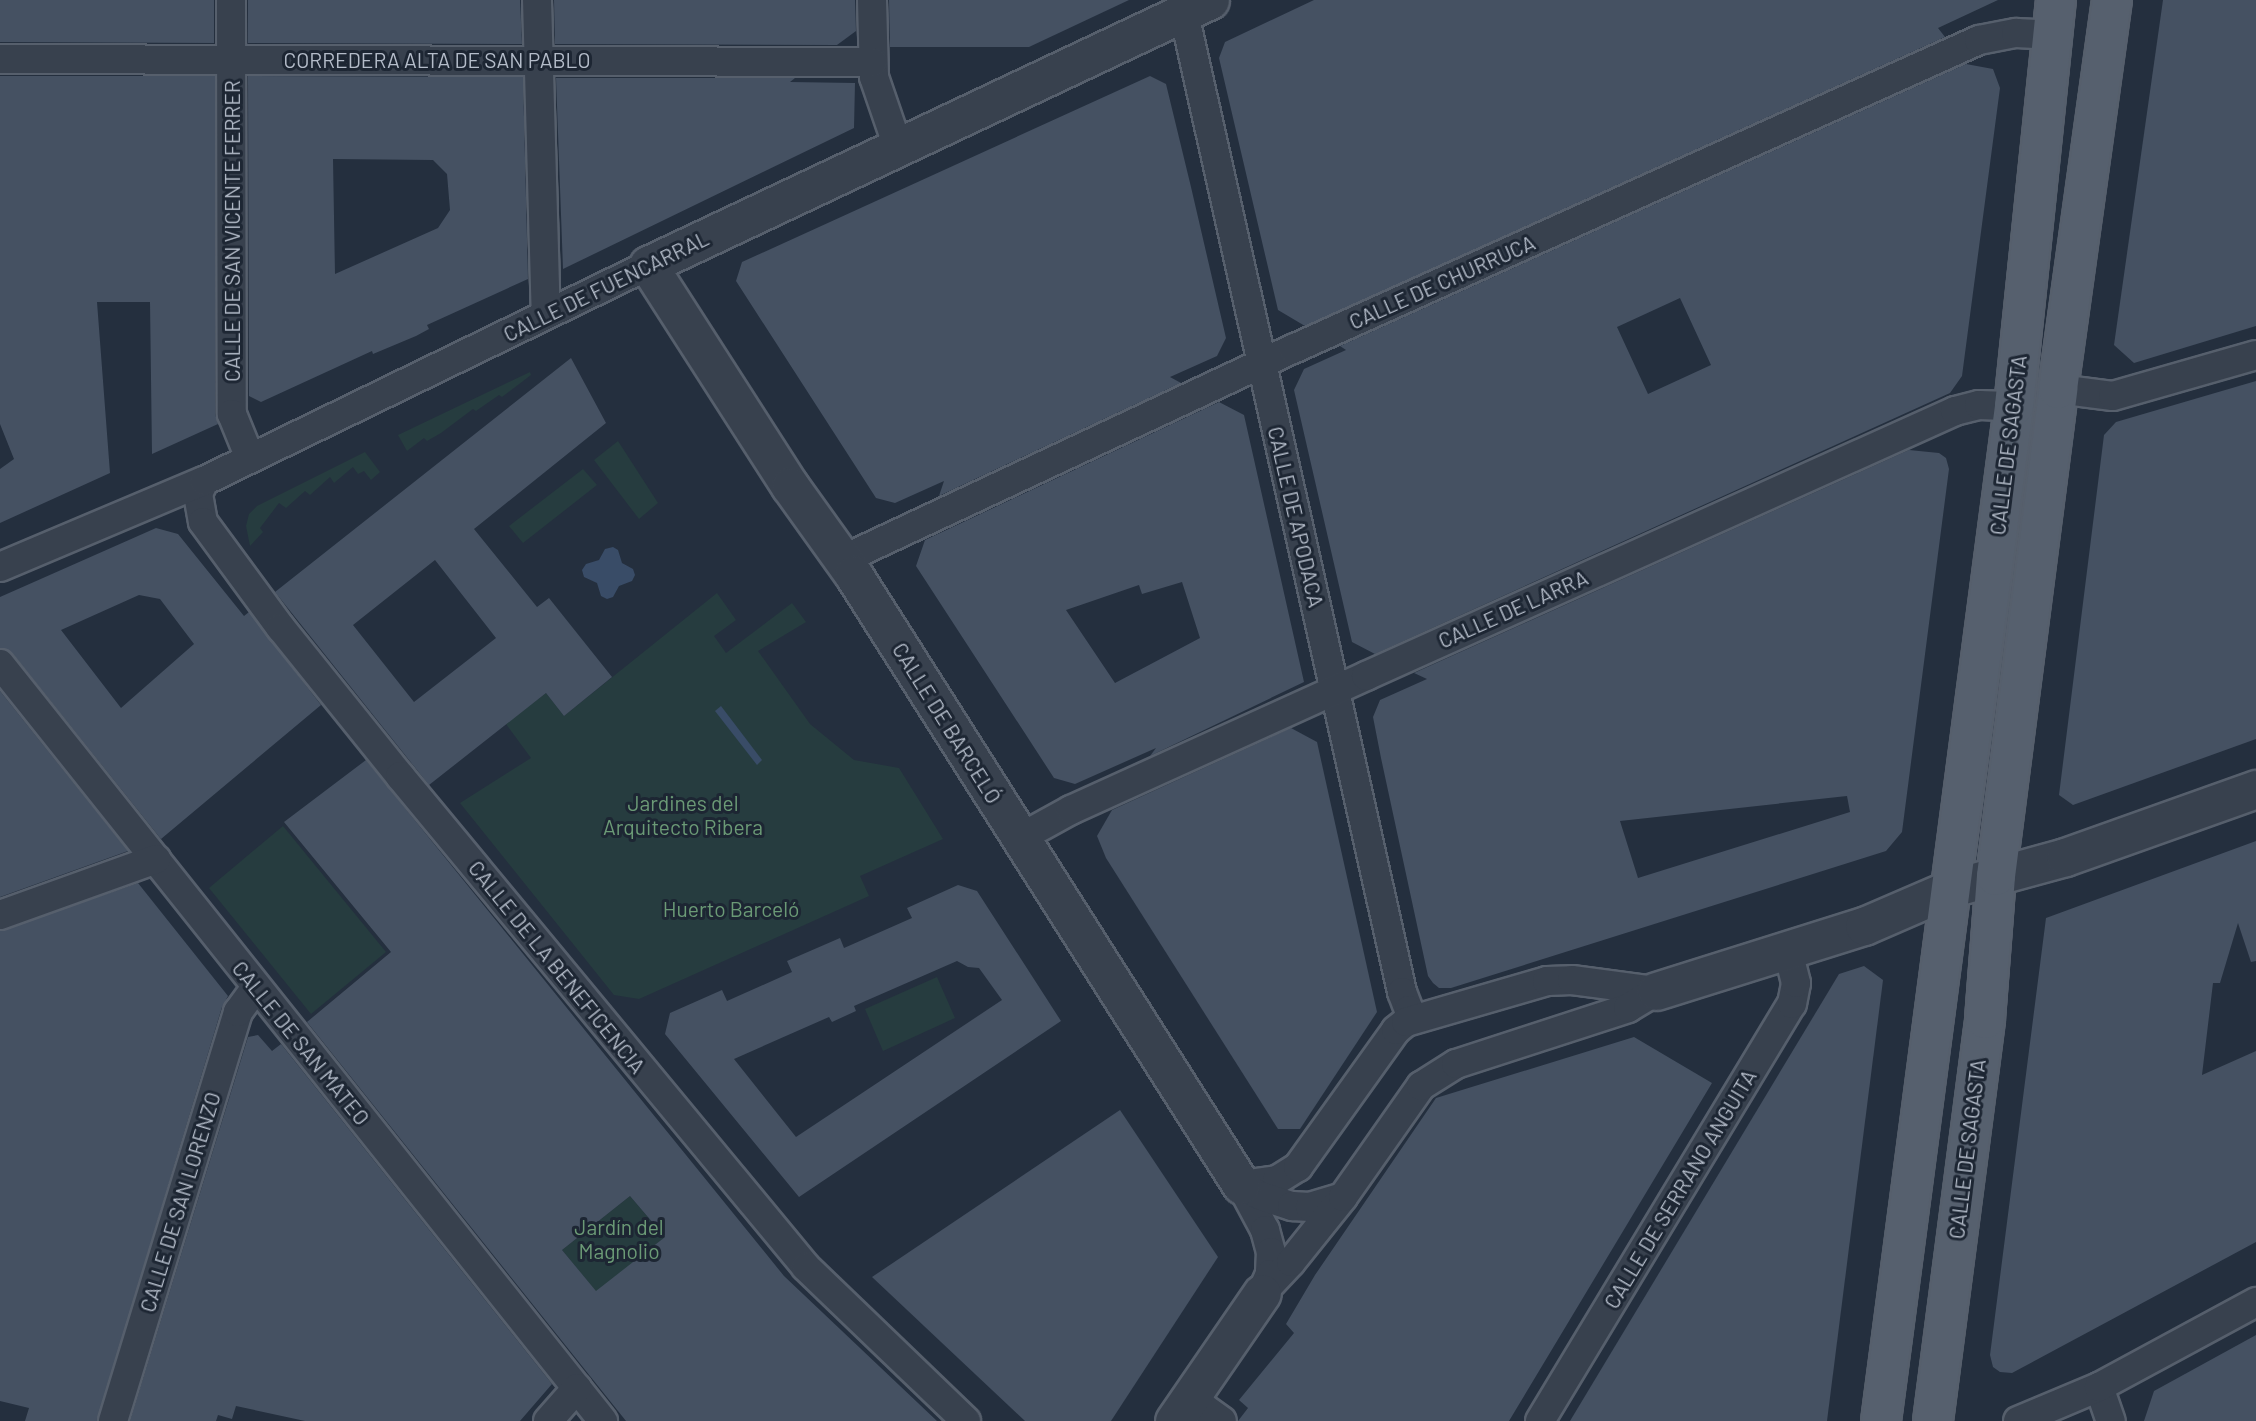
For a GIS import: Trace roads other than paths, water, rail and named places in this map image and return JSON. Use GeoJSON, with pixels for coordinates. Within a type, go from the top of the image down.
{"type":"FeatureCollection","features":[{"type":"Feature","properties":{"kind":"main road","name":"CALLE DE SAGASTA"},"geometry":{"type":"LineString","coordinates":[[1933,1421],[1985,1019],[1996,876],[2058,389],[2112,0]]}},
{"type":"Feature","properties":{"kind":"main road","name":"CALLE DE SAGASTA"},"geometry":{"type":"LineString","coordinates":[[1881,1421],[2014,406],[2053,18]]}},
{"type":"Feature","properties":{"kind":"street","name":"CALLE DE SAN VICENTE FERRER"},"geometry":{"type":"LineString","coordinates":[[231,0],[232,414],[250,458]]}},
{"type":"Feature","properties":{"kind":"street"},"geometry":{"type":"LineString","coordinates":[[537,0],[546,314]]}},
{"type":"Feature","properties":{"kind":"street"},"geometry":{"type":"LineString","coordinates":[[872,0],[874,77],[898,147]]}},
{"type":"Feature","properties":{"kind":"street","name":"CALLE DE FUENCARRAL"},"geometry":{"type":"LineString","coordinates":[[0,567],[204,481],[1191,4]]}},
{"type":"Feature","properties":{"kind":"street","name":"CALLE DE APODACA"},"geometry":{"type":"LineString","coordinates":[[1191,4],[1262,364],[1402,992],[1409,1010],[1416,1018]]}},
{"type":"Feature","properties":{"kind":"street","name":"CALLE DE CHURRUCA"},"geometry":{"type":"LineString","coordinates":[[842,560],[1262,364],[1979,40],[2016,33],[2053,18]]}},
{"type":"Feature","properties":{"kind":"street","name":"CORREDERA ALTA DE SAN PABLO"},"geometry":{"type":"LineString","coordinates":[[0,59],[873,62]]}},
{"type":"Feature","properties":{"kind":"street","name":"CALLE DE BARCELÓ"},"geometry":{"type":"LineString","coordinates":[[648,265],[790,486],[842,560],[1241,1185]]}},
{"type":"Feature","properties":{"kind":"street"},"geometry":{"type":"LineString","coordinates":[[2058,389],[2113,396],[2256,355]]}},
{"type":"Feature","properties":{"kind":"street","name":"CALLE DE LARRA"},"geometry":{"type":"LineString","coordinates":[[1020,838],[1071,810],[1955,411],[1979,405],[2014,406]]}},
{"type":"Feature","properties":{"kind":"street","name":"CALLE DE LA BENEFICENCIA"},"geometry":{"type":"LineString","coordinates":[[204,481],[198,494],[203,522],[281,628],[392,766],[806,1267],[967,1421]]}},
{"type":"Feature","properties":{"kind":"street","name":"CALLE DE SAN MATEO"},"geometry":{"type":"LineString","coordinates":[[0,664],[603,1421]]}},
{"type":"Feature","properties":{"kind":"street"},"geometry":{"type":"LineString","coordinates":[[1184,1407],[1262,1293],[1292,1262],[1343,1197],[1421,1086],[1456,1064],[1628,1008],[1656,991],[1882,919],[1952,888],[2081,852],[2256,789]]}},
{"type":"Feature","properties":{"kind":"street"},"geometry":{"type":"LineString","coordinates":[[0,915],[156,859]]}},
{"type":"Feature","properties":{"kind":"street","name":"CALLE DE SERRANO ANGUITA"},"geometry":{"type":"LineString","coordinates":[[1540,1421],[1791,1004],[1796,983],[1788,950]]}},
{"type":"Feature","properties":{"kind":"street"},"geometry":{"type":"LineString","coordinates":[[1241,1185],[1277,1180],[1298,1167],[1396,1030],[1416,1018],[1559,979],[1656,991]]}},
{"type":"Feature","properties":{"kind":"street","name":"CALLE DE SAN LORENZO"},"geometry":{"type":"LineString","coordinates":[[113,1421],[238,1012],[256,987]]}},
{"type":"Feature","properties":{"kind":"street"},"geometry":{"type":"LineString","coordinates":[[1241,1185],[1261,1196],[1292,1206],[1310,1207],[1343,1197]]}},
{"type":"Feature","properties":{"kind":"street"},"geometry":{"type":"LineString","coordinates":[[1241,1185],[1265,1230],[1271,1252],[1270,1274],[1262,1293]]}},
{"type":"Feature","properties":{"kind":"street"},"geometry":{"type":"LineString","coordinates":[[2018,1421],[2099,1387],[2256,1302]]}},
{"type":"Feature","properties":{"kind":"street"},"geometry":{"type":"LineString","coordinates":[[2099,1387],[2111,1421]]}},
{"type":"Feature","properties":{"kind":"street"},"geometry":{"type":"LineString","coordinates":[[548,1421],[577,1388]]}},
{"type":"Feature","properties":{"kind":"street"},"geometry":{"type":"LineString","coordinates":[[1184,1407],[1204,1408],[1222,1421]]}},
{"type":"Feature","properties":{"kind":"water"},"geometry":{"type":"Polygon","coordinates":[[[613,547],[618,550],[622,563],[633,569],[635,575],[632,581],[619,586],[613,597],[607,599],[601,596],[597,583],[584,577],[582,570],[586,564],[599,560],[605,549],[613,547]]]}},
{"type":"Feature","properties":{"kind":"water"},"geometry":{"type":"Polygon","coordinates":[[[721,706],[762,760],[757,765],[715,711],[721,706]]]}},
{"type":"Feature","properties":{"kind":"park label","name":"Jardines del Arquitecto Ribera"},"geometry":{"type":"Point","coordinates":[683,815]}},
{"type":"Feature","properties":{"kind":"park label","name":"Huerto Barceló"},"geometry":{"type":"Point","coordinates":[731,909]}},
{"type":"Feature","properties":{"kind":"park label","name":"Jardín del Magnolio"},"geometry":{"type":"Point","coordinates":[619,1239]}}]}
